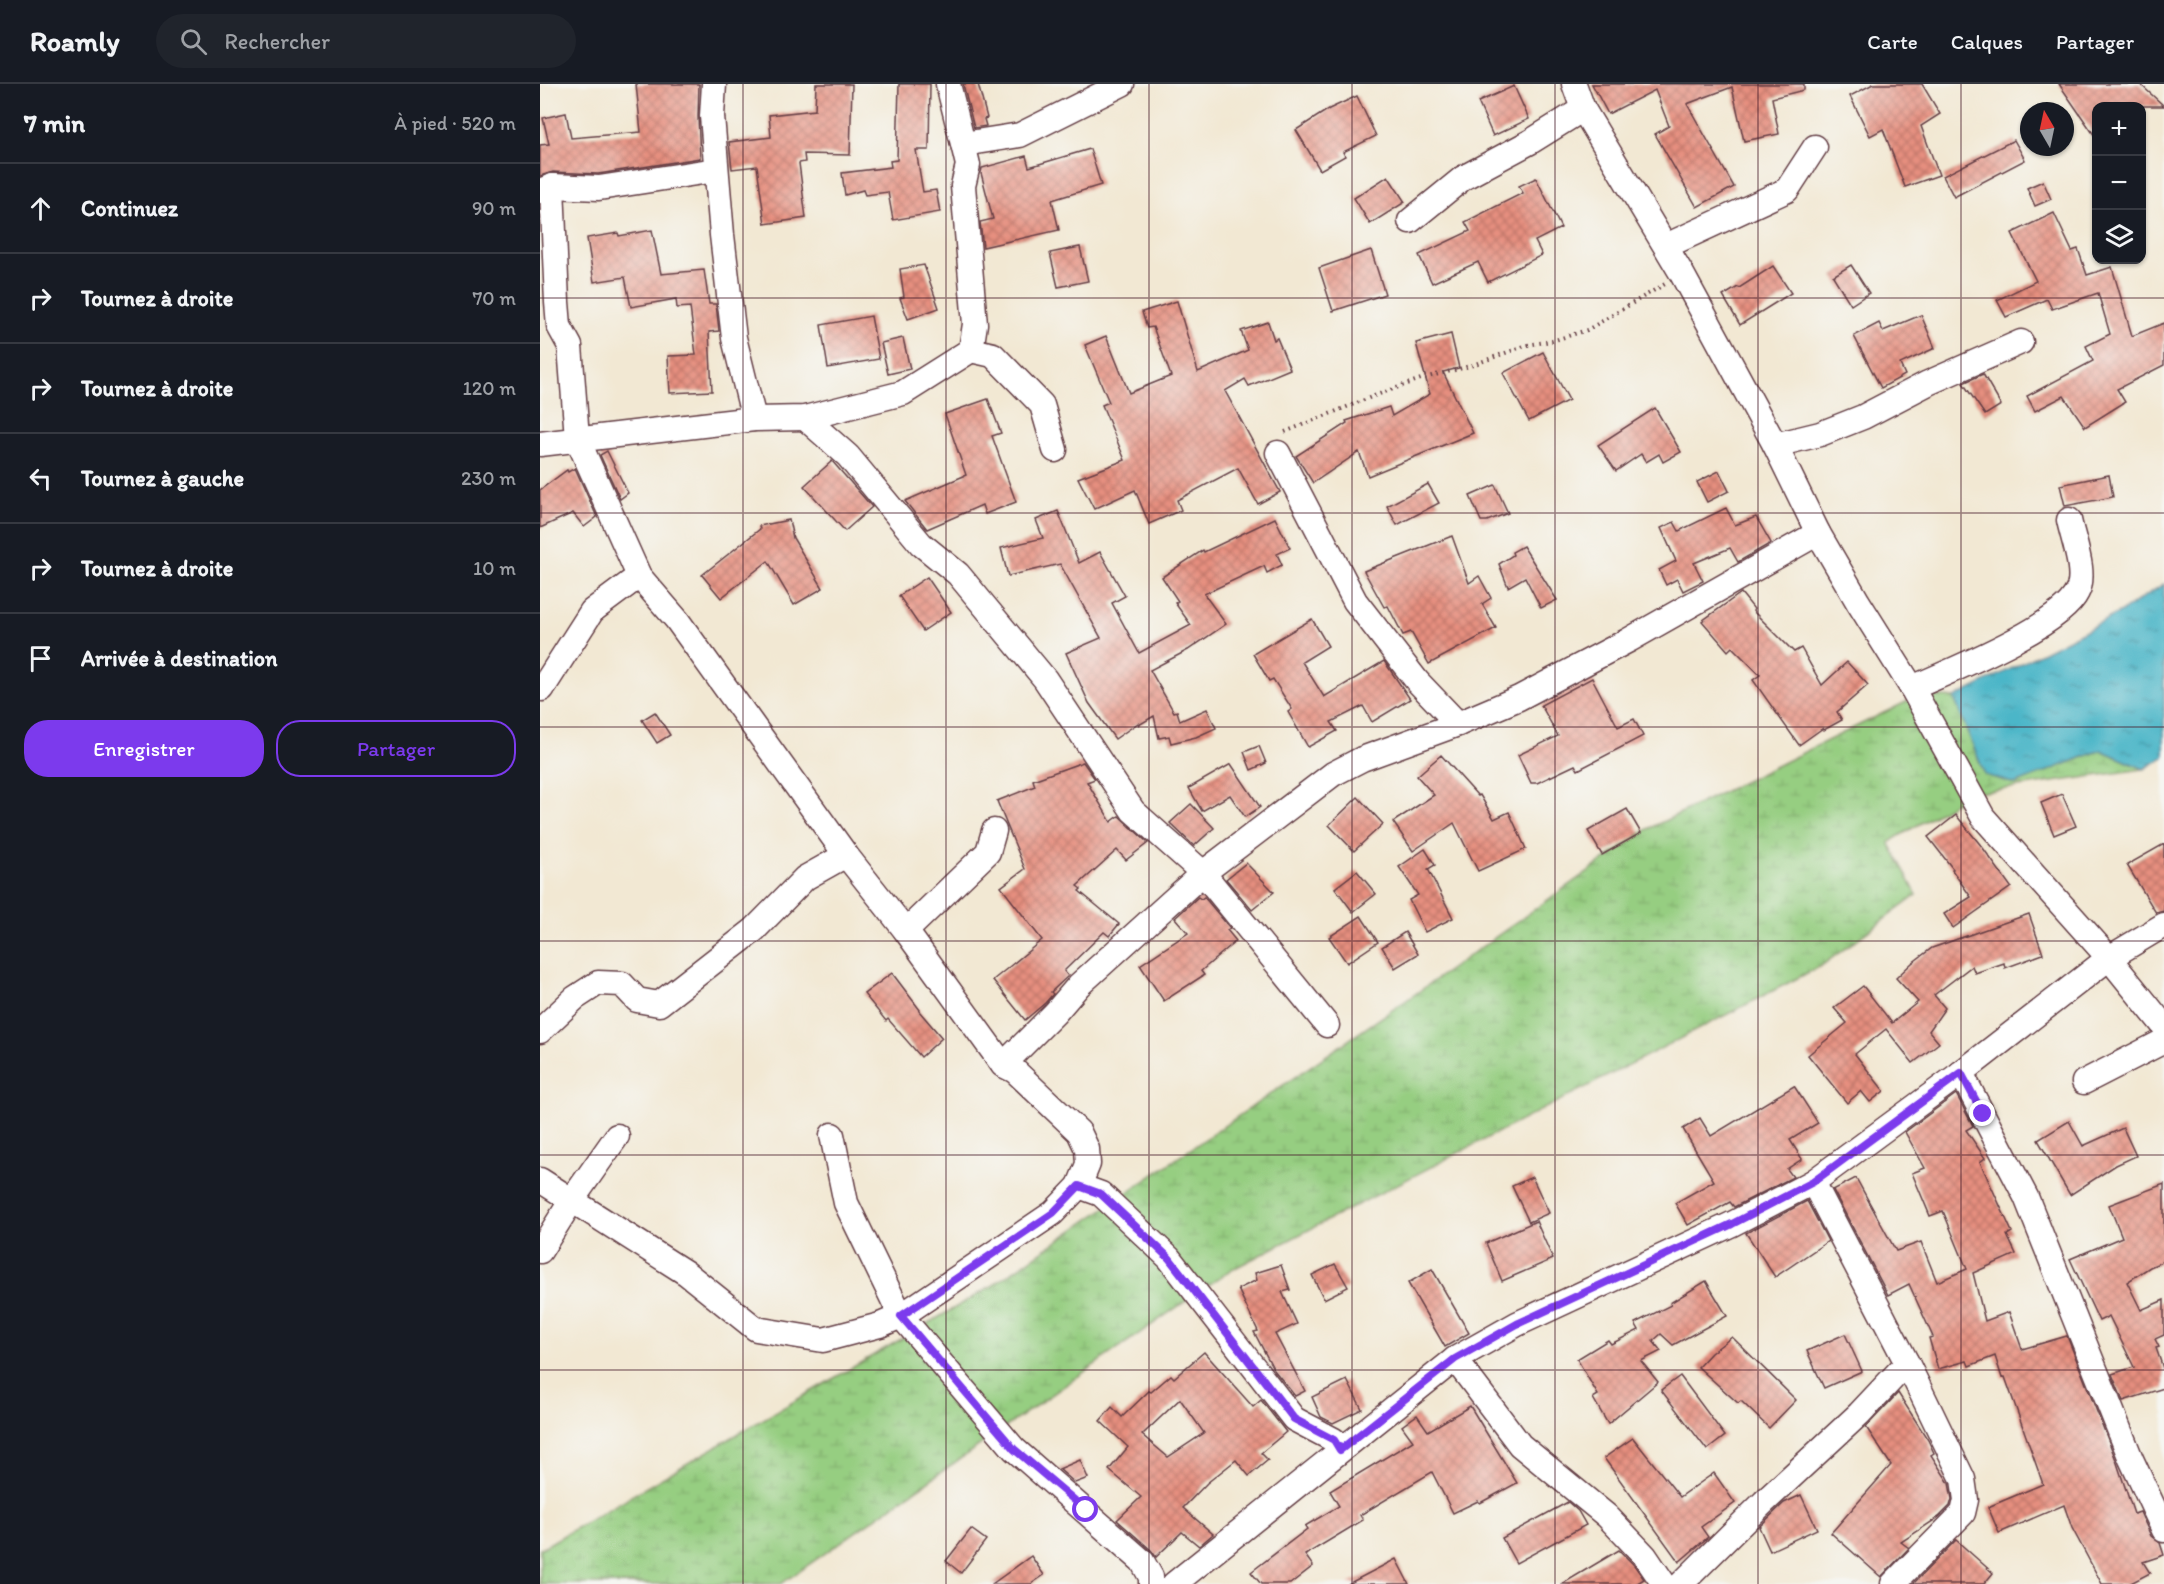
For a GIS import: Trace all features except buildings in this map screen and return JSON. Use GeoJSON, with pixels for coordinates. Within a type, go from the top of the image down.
{"type":"FeatureCollection","features":[{"type":"Feature","properties":{"kind":"street"},"geometry":{"type":"LineString","coordinates":[[714,84],[712,116],[716,170],[734,338],[754,419]]}},
{"type":"Feature","properties":{"kind":"street"},"geometry":{"type":"LineString","coordinates":[[948,84],[968,165],[963,186],[975,324],[971,350]]}},
{"type":"Feature","properties":{"kind":"street"},"geometry":{"type":"LineString","coordinates":[[963,144],[1020,135],[1122,84]]}},
{"type":"Feature","properties":{"kind":"street"},"geometry":{"type":"LineString","coordinates":[[1574,84],[1583,109],[1666,246],[1775,445],[1818,533],[1912,688],[1983,817],[2109,958],[2164,1026]]}},
{"type":"Feature","properties":{"kind":"street"},"geometry":{"type":"LineString","coordinates":[[1410,221],[1463,178],[1530,142],[1583,109]]}},
{"type":"Feature","properties":{"kind":"street"},"geometry":{"type":"LineString","coordinates":[[1666,246],[1787,190],[1815,147]]}},
{"type":"Feature","properties":{"kind":"street"},"geometry":{"type":"LineString","coordinates":[[540,1180],[686,1273],[756,1329],[823,1340],[880,1325],[901,1316],[1053,1213],[1079,1186],[1088,1164],[1087,1149],[1079,1132],[1015,1071],[1003,1065],[906,931],[846,855],[677,620],[639,576],[577,438],[570,346],[559,326],[546,188],[599,188],[716,170]]}},
{"type":"Feature","properties":{"kind":"street"},"geometry":{"type":"LineString","coordinates":[[1775,445],[1820,434],[1863,417],[1928,383],[2021,342]]}},
{"type":"Feature","properties":{"kind":"street"},"geometry":{"type":"LineString","coordinates":[[540,444],[754,419],[805,418],[903,393],[971,350],[993,355],[1042,405],[1055,450]]}},
{"type":"Feature","properties":{"kind":"street"},"geometry":{"type":"LineString","coordinates":[[805,418],[848,456],[921,544],[958,574],[1045,679],[1133,811],[1203,873],[1327,1025]]}},
{"type":"Feature","properties":{"kind":"street"},"geometry":{"type":"LineString","coordinates":[[1278,453],[1355,601],[1417,681],[1458,724]]}},
{"type":"Feature","properties":{"kind":"street"},"geometry":{"type":"LineString","coordinates":[[1912,688],[2034,629],[2064,608],[2078,591],[2081,575],[2068,520]]}},
{"type":"Feature","properties":{"kind":"street"},"geometry":{"type":"LineString","coordinates":[[1003,1065],[1055,1013],[1079,985],[1203,873],[1333,774],[1362,759],[1458,724],[1519,698],[1629,640],[1818,533]]}},
{"type":"Feature","properties":{"kind":"street"},"geometry":{"type":"LineString","coordinates":[[540,688],[542,689],[592,611],[639,576]]}},
{"type":"Feature","properties":{"kind":"street"},"geometry":{"type":"LineString","coordinates":[[906,931],[988,852],[994,831]]}},
{"type":"Feature","properties":{"kind":"street"},"geometry":{"type":"LineString","coordinates":[[540,1031],[575,998],[598,983],[622,984],[637,1000],[659,1004],[754,930],[805,878],[846,855]]}},
{"type":"Feature","properties":{"kind":"street"},"geometry":{"type":"LineString","coordinates":[[1174,1584],[1455,1359],[1517,1324],[1732,1224],[1813,1182],[1961,1073],[2109,958],[2164,925]]}},
{"type":"Feature","properties":{"kind":"street"},"geometry":{"type":"LineString","coordinates":[[2084,1082],[2164,1041]]}},
{"type":"Feature","properties":{"kind":"street"},"geometry":{"type":"LineString","coordinates":[[1961,1073],[2026,1197],[2131,1459],[2164,1530]]}},
{"type":"Feature","properties":{"kind":"street"},"geometry":{"type":"LineString","coordinates":[[832,1135],[846,1203],[901,1316],[1014,1449],[1142,1561],[1151,1577],[1151,1584]]}},
{"type":"Feature","properties":{"kind":"street"},"geometry":{"type":"LineString","coordinates":[[540,1251],[572,1200],[617,1137]]}},
{"type":"Feature","properties":{"kind":"street"},"geometry":{"type":"LineString","coordinates":[[1813,1182],[1907,1363],[1963,1479],[1966,1500],[1963,1513],[1893,1584]]}},
{"type":"Feature","properties":{"kind":"street"},"geometry":{"type":"LineString","coordinates":[[1079,1186],[1101,1194],[1169,1258],[1294,1419],[1334,1440],[1340,1450]]}},
{"type":"Feature","properties":{"kind":"street"},"geometry":{"type":"LineString","coordinates":[[1455,1359],[1520,1445],[1607,1516],[1645,1556],[1664,1584]]}},
{"type":"Feature","properties":{"kind":"street"},"geometry":{"type":"LineString","coordinates":[[1681,1584],[1764,1502],[1859,1414],[1907,1363]]}},
{"type":"Feature","properties":{"kind":"path"},"geometry":{"type":"LineString","coordinates":[[1278,453],[1277,441],[1284,432],[1424,378],[1470,366],[1527,345],[1552,341],[1587,330],[1682,274]]}},
{"type":"Feature","properties":{"kind":"green space"},"geometry":{"type":"Polygon","coordinates":[[[1920,695],[1954,698],[1985,775],[2015,784],[2101,750],[2144,769],[1970,794],[1889,842],[1917,895],[1821,966],[1229,1271],[781,1584],[540,1584],[540,1549],[989,1288],[1411,997],[1648,829],[1920,695]]]}},
{"type":"Feature","properties":{"kind":"water"},"geometry":{"type":"Polygon","coordinates":[[[2164,584],[2164,757],[2144,769],[2101,750],[2015,784],[1985,775],[1954,698],[2119,613],[2164,584]]]}},
{"type":"Feature","properties":{"kind":"route"},"geometry":{"type":"LineString","coordinates":[[1086,1510],[1014,1449],[901,1316],[1053,1213],[1079,1186],[1101,1194],[1169,1258],[1294,1419],[1334,1440],[1340,1450],[1455,1359],[1517,1324],[1732,1224],[1813,1182],[1961,1073],[1983,1114]]}}]}
